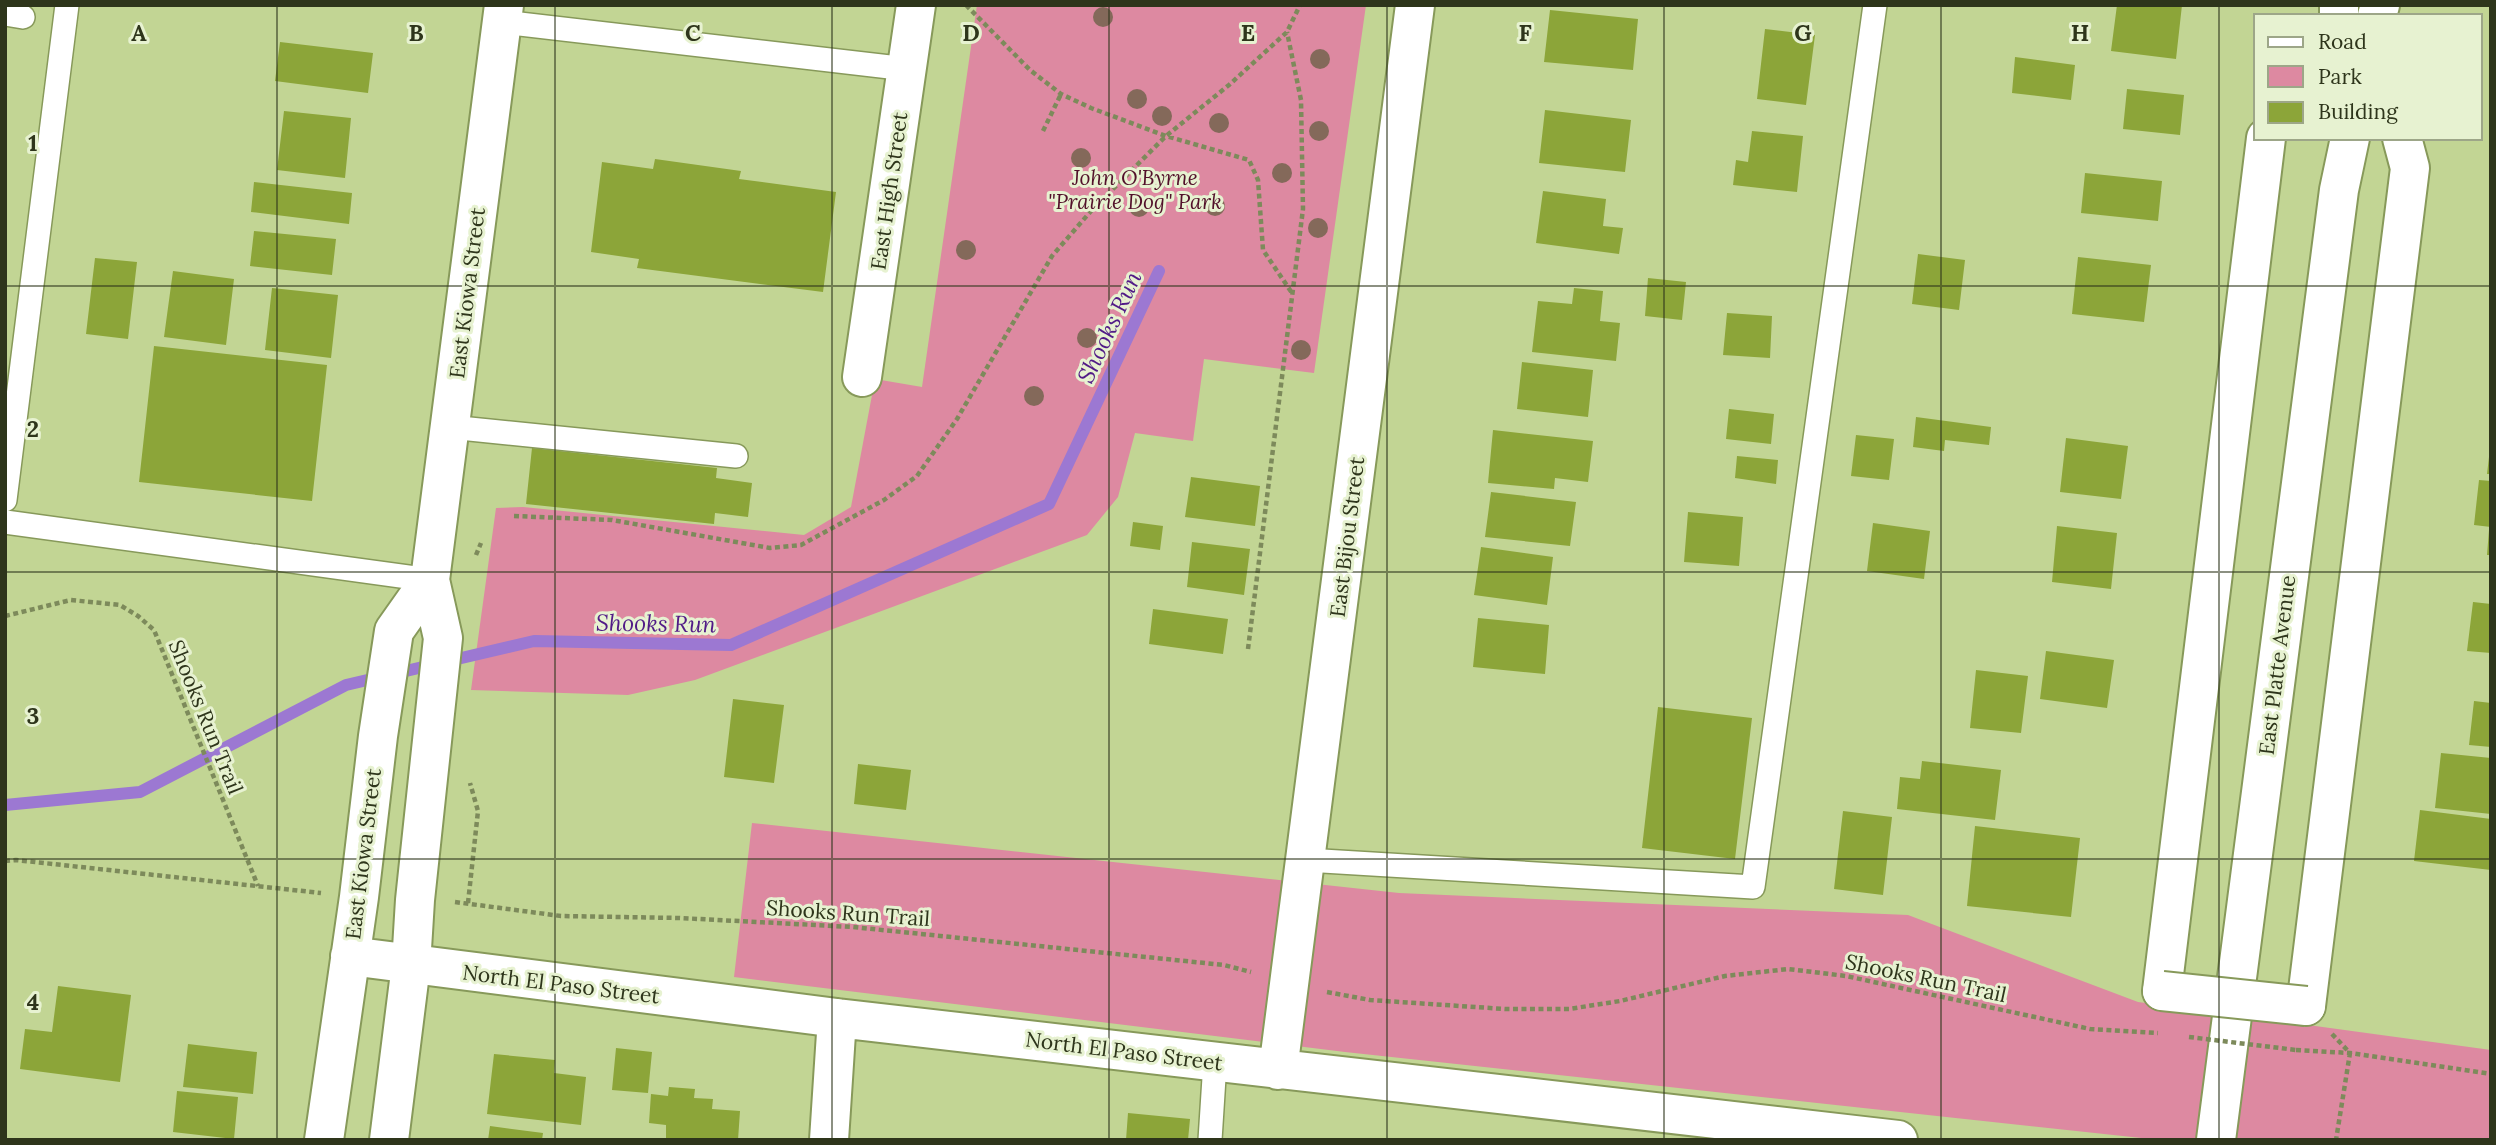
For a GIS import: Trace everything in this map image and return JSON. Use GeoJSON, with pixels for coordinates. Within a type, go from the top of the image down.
{"type":"FeatureCollection","features":[{"type":"Feature","properties":{"kind":"street","name":"East High Street"},"geometry":{"type":"LineString","coordinates":[[862,377],[916,5]]}},
{"type":"Feature","properties":{"kind":"street","name":"East Bijou Street"},"geometry":{"type":"LineString","coordinates":[[1278,1070],[1415,5]]}},
{"type":"Feature","properties":{"kind":"street","name":"East Kiowa Street"},"geometry":{"type":"LineString","coordinates":[[389,1140],[411,965],[415,900],[443,638],[430,580],[503,14]]}},
{"type":"Feature","properties":{"kind":"street"},"geometry":{"type":"LineString","coordinates":[[2266,140],[2162,991],[2306,1006],[2410,168],[2403,140]]}},
{"type":"Feature","properties":{"kind":"street","name":"East Platte Avenue"},"geometry":{"type":"LineString","coordinates":[[2339,140],[2339,190]]}},
{"type":"Feature","properties":{"kind":"street","name":"East Platte Avenue"},"geometry":{"type":"LineString","coordinates":[[2216,1140],[2339,190],[2350,140]]}},
{"type":"Feature","properties":{"kind":"street","name":"East Kiowa Street"},"geometry":{"type":"LineString","coordinates":[[324,1140],[394,631],[430,580]]}},
{"type":"Feature","properties":{"kind":"street","name":"North El Paso Street"},"geometry":{"type":"LineString","coordinates":[[350,956],[837,1018],[1215,1062],[1749,1131],[1898,1140]]}},
{"type":"Feature","properties":{"kind":"street"},"geometry":{"type":"LineString","coordinates":[[829,1140],[837,1018]]}},
{"type":"Feature","properties":{"kind":"lane"},"geometry":{"type":"LineString","coordinates":[[5,500],[67,5]]}},
{"type":"Feature","properties":{"kind":"lane"},"geometry":{"type":"LineString","coordinates":[[1306,860],[1753,887],[1875,5]]}},
{"type":"Feature","properties":{"kind":"lane"},"geometry":{"type":"LineString","coordinates":[[503,14],[907,69]]}},
{"type":"Feature","properties":{"kind":"lane"},"geometry":{"type":"LineString","coordinates":[[450,427],[736,456]]}},
{"type":"Feature","properties":{"kind":"lane"},"geometry":{"type":"LineString","coordinates":[[5,522],[430,580]]}},
{"type":"Feature","properties":{"kind":"lane"},"geometry":{"type":"LineString","coordinates":[[1210,1140],[1215,1062]]}},
{"type":"Feature","properties":{"kind":"path"},"geometry":{"type":"LineString","coordinates":[[965,5],[1030,70],[1061,93],[1091,108],[1166,136],[1249,160],[1258,180],[1263,250],[1293,293]]}},
{"type":"Feature","properties":{"kind":"path"},"geometry":{"type":"LineString","coordinates":[[514,516],[612,520],[770,548],[801,545],[884,500],[917,476],[957,419],[1052,256],[1091,211],[1166,136],[1229,85],[1287,32],[1300,5]]}},
{"type":"Feature","properties":{"kind":"path"},"geometry":{"type":"LineString","coordinates":[[1248,649],[1303,209],[1301,100],[1287,32]]}},
{"type":"Feature","properties":{"kind":"path"},"geometry":{"type":"LineString","coordinates":[[1043,131],[1061,93]]}},
{"type":"Feature","properties":{"kind":"path","name":"Shooks Run Trail"},"geometry":{"type":"LineString","coordinates":[[5,616],[71,600],[120,605],[154,630],[258,886]]}},
{"type":"Feature","properties":{"kind":"path","name":"Shooks Run Trail"},"geometry":{"type":"LineString","coordinates":[[467,775],[478,811],[468,903],[561,916],[680,918],[853,927],[1224,965]]}},
{"type":"Feature","properties":{"kind":"path"},"geometry":{"type":"LineString","coordinates":[[5,861],[16,860],[312,892]]}},
{"type":"Feature","properties":{"kind":"path","name":"Shooks Run Trail"},"geometry":{"type":"LineString","coordinates":[[1355,999],[1506,1009],[1569,1009],[1619,1001],[1725,976],[1788,969],[1846,976],[2091,1029],[2167,1034]]}},
{"type":"Feature","properties":{"kind":"path"},"geometry":{"type":"LineString","coordinates":[[2189,1037],[2296,1050],[2350,1053],[2491,1074]]}},
{"type":"Feature","properties":{"kind":"path"},"geometry":{"type":"LineString","coordinates":[[2336,1140],[2350,1053]]}},
{"type":"Feature","properties":{"kind":"green space","name":"John O'Byrne \"Prairie Dog\" Park"},"geometry":{"type":"Polygon","coordinates":[[[977,5],[1366,5],[1314,373],[1204,359],[1193,441],[1135,433],[1118,497],[1087,535],[695,680],[628,695],[471,690],[496,508],[523,507],[804,535],[851,507],[875,379],[922,387],[977,5]]]}},
{"type":"Feature","properties":{"kind":"green space"},"geometry":{"type":"Polygon","coordinates":[[[752,823],[1399,893],[1908,915],[2138,1002],[2491,1050],[2491,1140],[2160,1140],[1345,1052],[734,977],[752,823]]]}},
{"type":"Feature","properties":{"kind":"building"},"geometry":{"type":"Polygon","coordinates":[[[2117,5],[2182,5],[2176,59],[2111,51],[2117,5]]]}},
{"type":"Feature","properties":{"kind":"building"},"geometry":{"type":"Polygon","coordinates":[[[1550,10],[1638,19],[1633,70],[1544,62],[1550,10]]]}},
{"type":"Feature","properties":{"kind":"building"},"geometry":{"type":"Polygon","coordinates":[[[1765,29],[1815,35],[1806,105],[1757,99],[1765,29]]]}},
{"type":"Feature","properties":{"kind":"building"},"geometry":{"type":"Polygon","coordinates":[[[280,42],[373,53],[368,93],[275,81],[280,42]]]}},
{"type":"Feature","properties":{"kind":"building"},"geometry":{"type":"Polygon","coordinates":[[[2015,57],[2075,65],[2071,100],[2012,93],[2015,57]]]}},
{"type":"Feature","properties":{"kind":"building"},"geometry":{"type":"Polygon","coordinates":[[[2127,89],[2184,95],[2180,135],[2123,129],[2127,89]]]}},
{"type":"Feature","properties":{"kind":"building"},"geometry":{"type":"Polygon","coordinates":[[[1545,110],[1631,120],[1625,172],[1539,163],[1545,110]]]}},
{"type":"Feature","properties":{"kind":"building"},"geometry":{"type":"Polygon","coordinates":[[[284,111],[351,118],[345,178],[277,170],[284,111]]]}},
{"type":"Feature","properties":{"kind":"building"},"geometry":{"type":"Polygon","coordinates":[[[1752,131],[1803,136],[1797,192],[1733,185],[1736,160],[1748,162],[1752,131]]]}},
{"type":"Feature","properties":{"kind":"building"},"geometry":{"type":"Polygon","coordinates":[[[655,159],[741,171],[739,179],[836,192],[823,292],[637,268],[639,259],[591,252],[602,162],[653,169],[655,159]]]}},
{"type":"Feature","properties":{"kind":"building"},"geometry":{"type":"Polygon","coordinates":[[[2085,173],[2162,181],[2158,221],[2081,213],[2085,173]]]}},
{"type":"Feature","properties":{"kind":"building"},"geometry":{"type":"Polygon","coordinates":[[[254,182],[352,193],[349,224],[251,212],[254,182]]]}},
{"type":"Feature","properties":{"kind":"building"},"geometry":{"type":"Polygon","coordinates":[[[1543,191],[1606,199],[1603,226],[1623,228],[1619,254],[1536,243],[1543,191]]]}},
{"type":"Feature","properties":{"kind":"building"},"geometry":{"type":"Polygon","coordinates":[[[254,231],[336,239],[332,275],[250,266],[254,231]]]}},
{"type":"Feature","properties":{"kind":"building"},"geometry":{"type":"Polygon","coordinates":[[[1918,254],[1965,260],[1959,310],[1912,304],[1918,254]]]}},
{"type":"Feature","properties":{"kind":"building"},"geometry":{"type":"Polygon","coordinates":[[[2078,257],[2151,265],[2144,322],[2072,314],[2078,257]]]}},
{"type":"Feature","properties":{"kind":"building"},"geometry":{"type":"Polygon","coordinates":[[[95,258],[137,262],[128,339],[86,334],[95,258]]]}},
{"type":"Feature","properties":{"kind":"building"},"geometry":{"type":"Polygon","coordinates":[[[173,271],[234,279],[226,345],[164,337],[173,271]]]}},
{"type":"Feature","properties":{"kind":"building"},"geometry":{"type":"Polygon","coordinates":[[[1648,278],[1686,282],[1682,320],[1645,316],[1648,278]]]}},
{"type":"Feature","properties":{"kind":"building"},"geometry":{"type":"Polygon","coordinates":[[[272,288],[338,295],[331,358],[265,350],[272,288]]]}},
{"type":"Feature","properties":{"kind":"building"},"geometry":{"type":"Polygon","coordinates":[[[1574,288],[1603,291],[1600,321],[1620,323],[1616,361],[1532,352],[1538,301],[1572,304],[1574,288]]]}},
{"type":"Feature","properties":{"kind":"building"},"geometry":{"type":"Polygon","coordinates":[[[1727,313],[1772,316],[1770,358],[1723,355],[1727,313]]]}},
{"type":"Feature","properties":{"kind":"building"},"geometry":{"type":"Polygon","coordinates":[[[154,346],[327,365],[312,501],[139,482],[154,346]]]}},
{"type":"Feature","properties":{"kind":"building"},"geometry":{"type":"Polygon","coordinates":[[[1522,362],[1593,370],[1588,417],[1517,409],[1522,362]]]}},
{"type":"Feature","properties":{"kind":"building"},"geometry":{"type":"Polygon","coordinates":[[[1729,409],[1774,414],[1771,444],[1726,439],[1729,409]]]}},
{"type":"Feature","properties":{"kind":"building"},"geometry":{"type":"Polygon","coordinates":[[[1916,417],[1991,427],[1989,445],[1945,440],[1944,451],[1913,447],[1916,417]]]}},
{"type":"Feature","properties":{"kind":"building"},"geometry":{"type":"Polygon","coordinates":[[[1493,430],[1593,441],[1588,482],[1555,478],[1554,489],[1488,483],[1493,430]]]}},
{"type":"Feature","properties":{"kind":"building"},"geometry":{"type":"Polygon","coordinates":[[[1856,435],[1894,439],[1889,480],[1851,476],[1856,435]]]}},
{"type":"Feature","properties":{"kind":"building"},"geometry":{"type":"Polygon","coordinates":[[[2066,438],[2128,446],[2121,499],[2060,492],[2066,438]]]}},
{"type":"Feature","properties":{"kind":"building"},"geometry":{"type":"Polygon","coordinates":[[[532,448],[717,468],[716,478],[752,483],[748,517],[715,513],[714,524],[526,504],[532,448]]]}},
{"type":"Feature","properties":{"kind":"building"},"geometry":{"type":"Polygon","coordinates":[[[1737,456],[1778,460],[1776,484],[1735,478],[1737,456]]]}},
{"type":"Feature","properties":{"kind":"building"},"geometry":{"type":"Polygon","coordinates":[[[2489,457],[2491,474],[2487,474],[2489,457]]]}},
{"type":"Feature","properties":{"kind":"building"},"geometry":{"type":"Polygon","coordinates":[[[1191,477],[1260,486],[1255,526],[1185,517],[1191,477]]]}},
{"type":"Feature","properties":{"kind":"building"},"geometry":{"type":"Polygon","coordinates":[[[2479,480],[2491,481],[2491,527],[2474,525],[2479,480]]]}},
{"type":"Feature","properties":{"kind":"building"},"geometry":{"type":"Polygon","coordinates":[[[1491,492],[1576,502],[1570,546],[1485,537],[1491,492]]]}},
{"type":"Feature","properties":{"kind":"building"},"geometry":{"type":"Polygon","coordinates":[[[1688,512],[1743,517],[1739,566],[1684,562],[1688,512]]]}},
{"type":"Feature","properties":{"kind":"building"},"geometry":{"type":"Polygon","coordinates":[[[1133,522],[1163,526],[1160,550],[1130,546],[1133,522]]]}},
{"type":"Feature","properties":{"kind":"building"},"geometry":{"type":"Polygon","coordinates":[[[1873,523],[1930,531],[1924,579],[1867,571],[1873,523]]]}},
{"type":"Feature","properties":{"kind":"building"},"geometry":{"type":"Polygon","coordinates":[[[2057,526],[2117,533],[2111,589],[2052,582],[2057,526]]]}},
{"type":"Feature","properties":{"kind":"building"},"geometry":{"type":"Polygon","coordinates":[[[2489,530],[2491,555],[2487,555],[2489,530]]]}},
{"type":"Feature","properties":{"kind":"building"},"geometry":{"type":"Polygon","coordinates":[[[1192,542],[1250,549],[1244,595],[1187,587],[1192,542]]]}},
{"type":"Feature","properties":{"kind":"building"},"geometry":{"type":"Polygon","coordinates":[[[1481,547],[1553,557],[1547,605],[1474,595],[1481,547]]]}},
{"type":"Feature","properties":{"kind":"building"},"geometry":{"type":"Polygon","coordinates":[[[2473,602],[2491,604],[2491,653],[2467,651],[2473,602]]]}},
{"type":"Feature","properties":{"kind":"building"},"geometry":{"type":"Polygon","coordinates":[[[1153,609],[1228,619],[1223,654],[1149,644],[1153,609]]]}},
{"type":"Feature","properties":{"kind":"building"},"geometry":{"type":"Polygon","coordinates":[[[1478,618],[1549,625],[1545,674],[1473,667],[1478,618]]]}},
{"type":"Feature","properties":{"kind":"building"},"geometry":{"type":"Polygon","coordinates":[[[2046,651],[2114,660],[2107,708],[2040,699],[2046,651]]]}},
{"type":"Feature","properties":{"kind":"building"},"geometry":{"type":"Polygon","coordinates":[[[1976,670],[2028,676],[2021,733],[1970,728],[1976,670]]]}},
{"type":"Feature","properties":{"kind":"building"},"geometry":{"type":"Polygon","coordinates":[[[733,699],[784,705],[774,783],[724,777],[733,699]]]}},
{"type":"Feature","properties":{"kind":"building"},"geometry":{"type":"Polygon","coordinates":[[[2474,701],[2491,703],[2491,747],[2469,745],[2474,701]]]}},
{"type":"Feature","properties":{"kind":"building"},"geometry":{"type":"Polygon","coordinates":[[[1658,707],[1752,718],[1735,859],[1642,848],[1658,707]]]}},
{"type":"Feature","properties":{"kind":"building"},"geometry":{"type":"Polygon","coordinates":[[[2441,753],[2491,758],[2491,814],[2435,808],[2441,753]]]}},
{"type":"Feature","properties":{"kind":"building"},"geometry":{"type":"Polygon","coordinates":[[[1922,761],[2001,770],[1995,820],[1897,809],[1900,777],[1920,779],[1922,761]]]}},
{"type":"Feature","properties":{"kind":"building"},"geometry":{"type":"Polygon","coordinates":[[[858,764],[911,770],[906,810],[854,804],[858,764]]]}},
{"type":"Feature","properties":{"kind":"building"},"geometry":{"type":"Polygon","coordinates":[[[2420,810],[2491,819],[2491,870],[2414,861],[2420,810]]]}},
{"type":"Feature","properties":{"kind":"building"},"geometry":{"type":"Polygon","coordinates":[[[1843,811],[1892,817],[1883,895],[1834,889],[1843,811]]]}},
{"type":"Feature","properties":{"kind":"building"},"geometry":{"type":"Polygon","coordinates":[[[1975,826],[2080,838],[2071,917],[1967,906],[1975,826]]]}},
{"type":"Feature","properties":{"kind":"building"},"geometry":{"type":"Polygon","coordinates":[[[58,986],[131,995],[120,1082],[20,1069],[25,1029],[52,1032],[58,986]]]}},
{"type":"Feature","properties":{"kind":"building"},"geometry":{"type":"Polygon","coordinates":[[[188,1044],[257,1052],[253,1094],[183,1087],[188,1044]]]}},
{"type":"Feature","properties":{"kind":"building"},"geometry":{"type":"Polygon","coordinates":[[[616,1048],[652,1052],[648,1093],[612,1090],[616,1048]]]}},
{"type":"Feature","properties":{"kind":"building"},"geometry":{"type":"Polygon","coordinates":[[[494,1054],[555,1060],[554,1073],[586,1077],[581,1125],[487,1114],[494,1054]]]}},
{"type":"Feature","properties":{"kind":"building"},"geometry":{"type":"Polygon","coordinates":[[[669,1087],[695,1089],[694,1098],[713,1099],[712,1109],[740,1111],[738,1140],[666,1140],[666,1125],[649,1123],[651,1094],[668,1096],[669,1087]]]}},
{"type":"Feature","properties":{"kind":"building"},"geometry":{"type":"Polygon","coordinates":[[[177,1091],[238,1097],[234,1139],[173,1132],[177,1091]]]}},
{"type":"Feature","properties":{"kind":"building"},"geometry":{"type":"Polygon","coordinates":[[[1128,1113],[1190,1119],[1188,1140],[1126,1140],[1128,1113]]]}},
{"type":"Feature","properties":{"kind":"building"},"geometry":{"type":"Polygon","coordinates":[[[490,1126],[543,1133],[542,1140],[488,1140],[490,1126]]]}},
{"type":"Feature","properties":{"kind":"waterway","name":"Shooks Run"},"geometry":{"type":"LineString","coordinates":[[5,805],[140,792],[346,685],[534,641],[731,645],[1049,504],[1159,271]]}}]}
